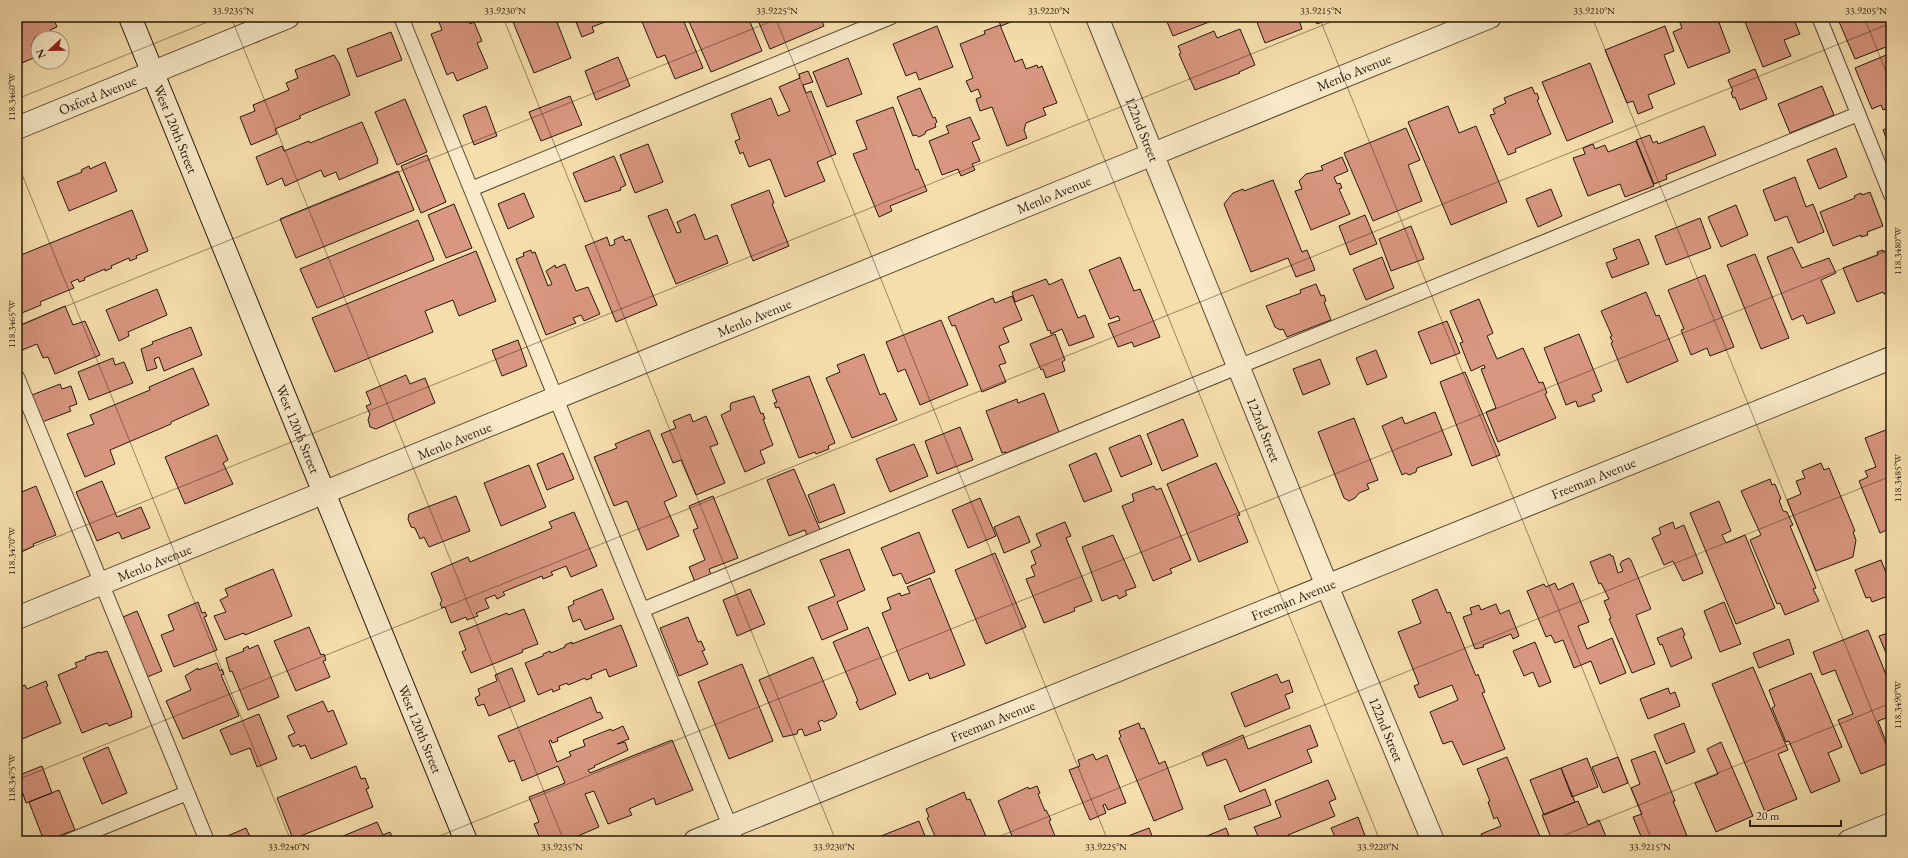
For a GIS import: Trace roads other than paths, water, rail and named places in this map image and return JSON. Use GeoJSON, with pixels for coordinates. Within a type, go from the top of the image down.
{"type":"FeatureCollection","features":[{"type":"Feature","properties":{"kind":"street","name":"West 120th Street"},"geometry":{"type":"LineString","coordinates":[[130,17],[466,841]]}},
{"type":"Feature","properties":{"kind":"street","name":"Oxford Avenue"},"geometry":{"type":"LineString","coordinates":[[17,128],[288,17]]}},
{"type":"Feature","properties":{"kind":"street","name":"122nd Street"},"geometry":{"type":"LineString","coordinates":[[1097,17],[1327,586],[1433,841]]}},
{"type":"Feature","properties":{"kind":"street","name":"Menlo Avenue"},"geometry":{"type":"LineString","coordinates":[[17,618],[324,495],[1153,153],[1490,17]]}},
{"type":"Feature","properties":{"kind":"street","name":"Freeman Avenue"},"geometry":{"type":"LineString","coordinates":[[695,841],[733,834],[1327,586],[1891,358]]}},
{"type":"Feature","properties":{"kind":"street"},"geometry":{"type":"LineString","coordinates":[[1849,841],[1891,824]]}},
{"type":"Feature","properties":{"kind":"lane"},"geometry":{"type":"LineString","coordinates":[[401,17],[733,834]]}},
{"type":"Feature","properties":{"kind":"lane"},"geometry":{"type":"LineString","coordinates":[[471,189],[890,17]]}},
{"type":"Feature","properties":{"kind":"lane"},"geometry":{"type":"LineString","coordinates":[[1819,17],[1891,195]]}},
{"type":"Feature","properties":{"kind":"lane"},"geometry":{"type":"LineString","coordinates":[[642,610],[1858,114]]}},
{"type":"Feature","properties":{"kind":"lane"},"geometry":{"type":"LineString","coordinates":[[17,377],[207,841]]}},
{"type":"Feature","properties":{"kind":"lane"},"geometry":{"type":"LineString","coordinates":[[69,841],[187,793]]}}]}
